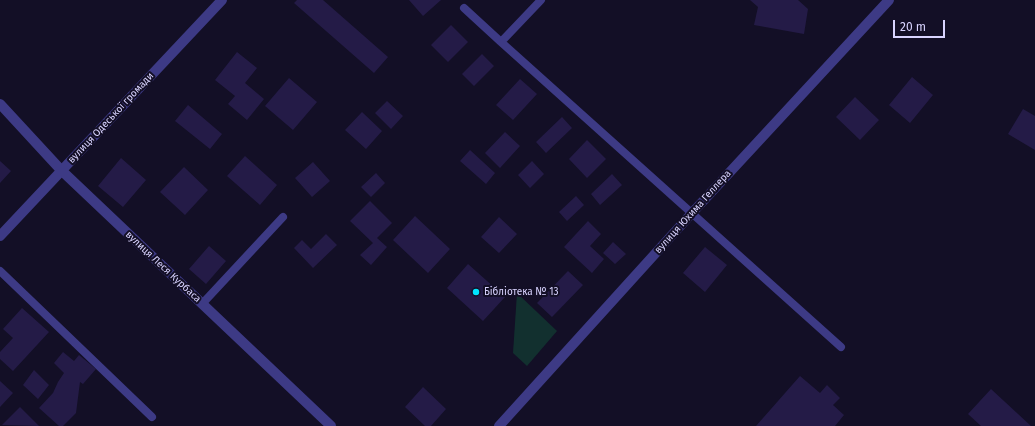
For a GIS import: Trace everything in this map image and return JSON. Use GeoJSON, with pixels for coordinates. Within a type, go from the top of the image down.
{"type":"FeatureCollection","features":[{"type":"Feature","properties":{"kind":"street","name":"вулиця Одеської громади"},"geometry":{"type":"LineString","coordinates":[[0,236],[222,0]]}},
{"type":"Feature","properties":{"kind":"street","name":"вулиця Юхима Геллера"},"geometry":{"type":"LineString","coordinates":[[499,426],[692,213],[889,0]]}},
{"type":"Feature","properties":{"kind":"street","name":"вулиця Леся Курбаса"},"geometry":{"type":"LineString","coordinates":[[0,104],[61,170],[331,426]]}},
{"type":"Feature","properties":{"kind":"lane"},"geometry":{"type":"LineString","coordinates":[[501,42],[541,0]]}},
{"type":"Feature","properties":{"kind":"lane"},"geometry":{"type":"LineString","coordinates":[[464,8],[841,347]]}},
{"type":"Feature","properties":{"kind":"lane"},"geometry":{"type":"LineString","coordinates":[[202,304],[283,218]]}},
{"type":"Feature","properties":{"kind":"lane"},"geometry":{"type":"LineString","coordinates":[[0,271],[152,417]]}},
{"type":"Feature","properties":{"kind":"green space"},"geometry":{"type":"Polygon","coordinates":[[[517,293],[557,331],[527,366],[513,353],[517,293]]]}},
{"type":"Feature","properties":{"kind":"building"},"geometry":{"type":"Polygon","coordinates":[[[297,0],[323,0],[388,57],[374,73],[294,3],[297,0]]]}},
{"type":"Feature","properties":{"kind":"building"},"geometry":{"type":"Polygon","coordinates":[[[409,0],[441,0],[423,16],[409,0]]]}},
{"type":"Feature","properties":{"kind":"building"},"geometry":{"type":"Polygon","coordinates":[[[750,0],[798,0],[808,9],[804,34],[754,25],[758,7],[750,0]]]}},
{"type":"Feature","properties":{"kind":"building"},"geometry":{"type":"Polygon","coordinates":[[[451,25],[468,42],[448,62],[431,45],[451,25]]]}},
{"type":"Feature","properties":{"kind":"building"},"geometry":{"type":"Polygon","coordinates":[[[237,52],[257,68],[245,83],[264,99],[247,120],[228,104],[235,96],[215,80],[237,52]]]}},
{"type":"Feature","properties":{"kind":"building"},"geometry":{"type":"Polygon","coordinates":[[[482,54],[494,66],[474,86],[462,74],[482,54]]]}},
{"type":"Feature","properties":{"kind":"building"},"geometry":{"type":"Polygon","coordinates":[[[912,77],[933,95],[910,123],[889,105],[912,77]]]}},
{"type":"Feature","properties":{"kind":"building"},"geometry":{"type":"Polygon","coordinates":[[[289,78],[317,102],[293,130],[265,106],[289,78]]]}},
{"type":"Feature","properties":{"kind":"building"},"geometry":{"type":"Polygon","coordinates":[[[520,79],[537,94],[513,120],[496,105],[520,79]]]}},
{"type":"Feature","properties":{"kind":"building"},"geometry":{"type":"Polygon","coordinates":[[[855,97],[879,120],[860,140],[836,117],[855,97]]]}},
{"type":"Feature","properties":{"kind":"building"},"geometry":{"type":"Polygon","coordinates":[[[387,101],[403,116],[391,129],[375,113],[387,101]]]}},
{"type":"Feature","properties":{"kind":"building"},"geometry":{"type":"Polygon","coordinates":[[[188,105],[222,134],[210,149],[175,121],[188,105]]]}},
{"type":"Feature","properties":{"kind":"building"},"geometry":{"type":"Polygon","coordinates":[[[1023,109],[1035,116],[1035,150],[1008,134],[1023,109]]]}},
{"type":"Feature","properties":{"kind":"building"},"geometry":{"type":"Polygon","coordinates":[[[362,112],[382,131],[366,149],[345,130],[362,112]]]}},
{"type":"Feature","properties":{"kind":"building"},"geometry":{"type":"Polygon","coordinates":[[[562,117],[572,128],[546,153],[536,142],[562,117]]]}},
{"type":"Feature","properties":{"kind":"building"},"geometry":{"type":"Polygon","coordinates":[[[505,132],[520,146],[500,168],[485,153],[505,132]]]}},
{"type":"Feature","properties":{"kind":"building"},"geometry":{"type":"Polygon","coordinates":[[[587,140],[606,159],[587,178],[569,159],[587,140]]]}},
{"type":"Feature","properties":{"kind":"building"},"geometry":{"type":"Polygon","coordinates":[[[470,150],[495,173],[486,184],[460,161],[470,150]]]}},
{"type":"Feature","properties":{"kind":"building"},"geometry":{"type":"Polygon","coordinates":[[[245,156],[277,185],[260,205],[227,176],[245,156]]]}},
{"type":"Feature","properties":{"kind":"building"},"geometry":{"type":"Polygon","coordinates":[[[121,158],[146,180],[123,207],[98,186],[121,158]]]}},
{"type":"Feature","properties":{"kind":"building"},"geometry":{"type":"Polygon","coordinates":[[[0,161],[11,171],[0,183],[0,161]]]}},
{"type":"Feature","properties":{"kind":"building"},"geometry":{"type":"Polygon","coordinates":[[[532,161],[544,174],[530,188],[518,175],[532,161]]]}},
{"type":"Feature","properties":{"kind":"building"},"geometry":{"type":"Polygon","coordinates":[[[313,162],[330,181],[312,197],[295,178],[313,162]]]}},
{"type":"Feature","properties":{"kind":"building"},"geometry":{"type":"Polygon","coordinates":[[[184,167],[208,190],[185,215],[160,192],[184,167]]]}},
{"type":"Feature","properties":{"kind":"building"},"geometry":{"type":"Polygon","coordinates":[[[376,173],[385,183],[371,197],[361,187],[376,173]]]}},
{"type":"Feature","properties":{"kind":"building"},"geometry":{"type":"Polygon","coordinates":[[[612,174],[622,185],[600,205],[591,194],[612,174]]]}},
{"type":"Feature","properties":{"kind":"building"},"geometry":{"type":"Polygon","coordinates":[[[576,196],[584,205],[567,221],[559,212],[576,196]]]}},
{"type":"Feature","properties":{"kind":"building"},"geometry":{"type":"Polygon","coordinates":[[[370,201],[392,223],[377,238],[387,247],[371,265],[360,255],[373,243],[350,221],[370,201]]]}},
{"type":"Feature","properties":{"kind":"building"},"geometry":{"type":"Polygon","coordinates":[[[415,216],[450,249],[428,273],[393,240],[415,216]]]}},
{"type":"Feature","properties":{"kind":"building"},"geometry":{"type":"Polygon","coordinates":[[[499,217],[517,234],[499,253],[481,237],[499,217]]]}},
{"type":"Feature","properties":{"kind":"building"},"geometry":{"type":"Polygon","coordinates":[[[588,221],[601,234],[590,246],[604,259],[592,273],[564,247],[588,221]]]}},
{"type":"Feature","properties":{"kind":"building"},"geometry":{"type":"Polygon","coordinates":[[[326,234],[337,245],[313,268],[294,248],[302,240],[311,249],[326,234]]]}},
{"type":"Feature","properties":{"kind":"building"},"geometry":{"type":"Polygon","coordinates":[[[613,242],[626,254],[615,264],[603,253],[613,242]]]}},
{"type":"Feature","properties":{"kind":"building"},"geometry":{"type":"Polygon","coordinates":[[[209,246],[226,261],[206,284],[189,269],[209,246]]]}},
{"type":"Feature","properties":{"kind":"building"},"geometry":{"type":"Polygon","coordinates":[[[705,247],[727,265],[705,292],[683,273],[705,247]]]}},
{"type":"Feature","properties":{"kind":"building","name":"Бібліотека № 13"},"geometry":{"type":"Polygon","coordinates":[[[468,264],[505,297],[483,321],[447,288],[468,264]]]}},
{"type":"Feature","properties":{"kind":"building"},"geometry":{"type":"Polygon","coordinates":[[[568,271],[583,285],[552,317],[537,303],[568,271]]]}},
{"type":"Feature","properties":{"kind":"building"},"geometry":{"type":"Polygon","coordinates":[[[22,308],[49,332],[13,371],[0,359],[0,352],[13,338],[3,329],[22,308]]]}},
{"type":"Feature","properties":{"kind":"building"},"geometry":{"type":"Polygon","coordinates":[[[63,352],[74,361],[79,355],[96,369],[83,384],[80,382],[76,413],[63,426],[59,426],[39,408],[53,393],[64,373],[54,363],[63,352]]]}},
{"type":"Feature","properties":{"kind":"building"},"geometry":{"type":"Polygon","coordinates":[[[34,370],[49,385],[38,399],[23,385],[34,370]]]}},
{"type":"Feature","properties":{"kind":"building"},"geometry":{"type":"Polygon","coordinates":[[[800,376],[820,393],[827,385],[840,398],[833,405],[844,415],[835,426],[756,426],[800,376]]]}},
{"type":"Feature","properties":{"kind":"building"},"geometry":{"type":"Polygon","coordinates":[[[0,381],[13,393],[0,407],[0,381]]]}},
{"type":"Feature","properties":{"kind":"building"},"geometry":{"type":"Polygon","coordinates":[[[423,387],[446,409],[431,426],[425,426],[405,407],[423,387]]]}},
{"type":"Feature","properties":{"kind":"building"},"geometry":{"type":"Polygon","coordinates":[[[991,389],[1031,426],[981,426],[968,414],[991,389]]]}},
{"type":"Feature","properties":{"kind":"building"},"geometry":{"type":"Polygon","coordinates":[[[20,407],[39,426],[2,425],[20,407]]]}},
{"type":"Feature","properties":{"kind":"place","name":"Бібліотека № 13"},"geometry":{"type":"Point","coordinates":[476,292]}}]}
